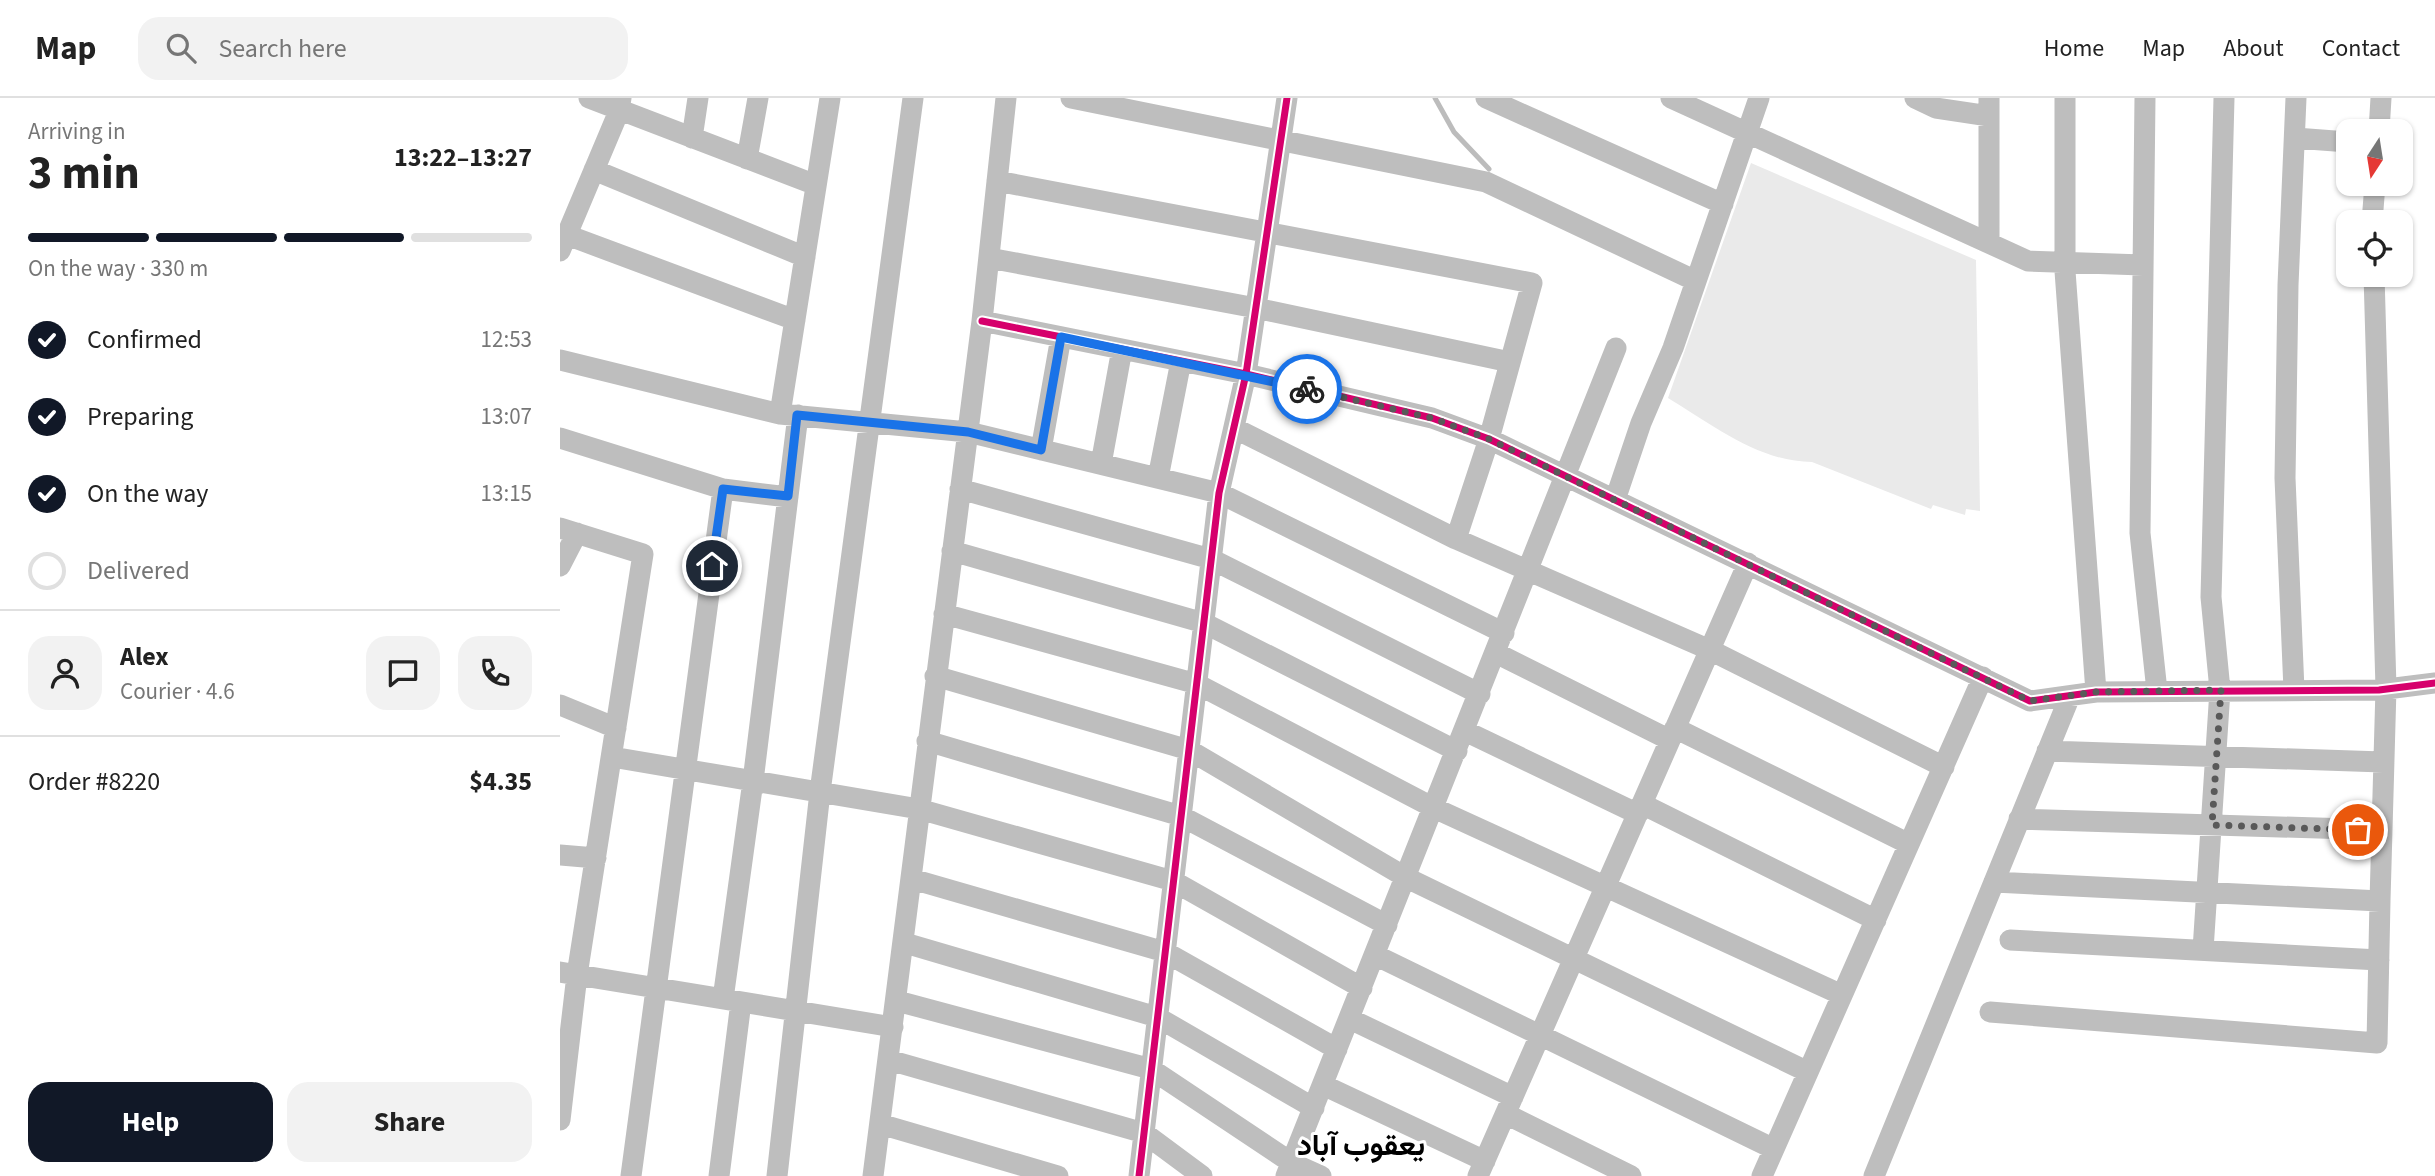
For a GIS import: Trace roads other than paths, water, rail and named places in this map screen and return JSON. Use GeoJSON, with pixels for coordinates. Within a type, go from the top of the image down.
{"type":"FeatureCollection","features":[{"type":"Feature","properties":{"kind":"street"},"geometry":{"type":"LineString","coordinates":[[589,98],[620,104],[692,138],[816,185]]}},
{"type":"Feature","properties":{"kind":"street"},"geometry":{"type":"LineString","coordinates":[[692,138],[698,98]]}},
{"type":"Feature","properties":{"kind":"street"},"geometry":{"type":"LineString","coordinates":[[747,159],[758,98]]}},
{"type":"Feature","properties":{"kind":"street"},"geometry":{"type":"LineString","coordinates":[[719,1176],[732,1000],[753,781],[788,496],[789,414],[795,320],[830,98]]}},
{"type":"Feature","properties":{"kind":"street"},"geometry":{"type":"LineString","coordinates":[[777,1176],[820,792],[914,98]]}},
{"type":"Feature","properties":{"kind":"street"},"geometry":{"type":"LineString","coordinates":[[873,1176],[905,943],[935,676],[982,321],[1006,98]]}},
{"type":"Feature","properties":{"kind":"street"},"geometry":{"type":"LineString","coordinates":[[1071,98],[1486,182],[1696,281]]}},
{"type":"Feature","properties":{"kind":"street"},"geometry":{"type":"LineString","coordinates":[[1139,1176],[1219,494],[1246,374],[1287,98]]}},
{"type":"Feature","properties":{"kind":"street"},"geometry":{"type":"LineString","coordinates":[[1486,98],[1723,204]]}},
{"type":"Feature","properties":{"kind":"street"},"geometry":{"type":"LineString","coordinates":[[1671,98],[2028,261],[2143,265]]}},
{"type":"Feature","properties":{"kind":"street"},"geometry":{"type":"LineString","coordinates":[[1615,500],[1641,423],[1673,348],[1759,98]]}},
{"type":"Feature","properties":{"kind":"street"},"geometry":{"type":"LineString","coordinates":[[1915,98],[1936,108],[1989,107],[1989,242]]}},
{"type":"Feature","properties":{"kind":"street"},"geometry":{"type":"LineString","coordinates":[[2065,98],[2065,261],[2096,692]]}},
{"type":"Feature","properties":{"kind":"street"},"geometry":{"type":"LineString","coordinates":[[2145,98],[2140,533],[2157,691]]}},
{"type":"Feature","properties":{"kind":"street"},"geometry":{"type":"LineString","coordinates":[[2203,950],[2221,690],[2211,597],[2224,98]]}},
{"type":"Feature","properties":{"kind":"street"},"geometry":{"type":"LineString","coordinates":[[2294,690],[2286,478],[2288,285],[2296,98]]}},
{"type":"Feature","properties":{"kind":"street"},"geometry":{"type":"LineString","coordinates":[[2380,119],[2381,98]]}},
{"type":"Feature","properties":{"kind":"street"},"geometry":{"type":"LineString","coordinates":[[620,104],[563,243],[795,320]]}},
{"type":"Feature","properties":{"kind":"street"},"geometry":{"type":"LineString","coordinates":[[2295,138],[2336,141]]}},
{"type":"Feature","properties":{"kind":"street"},"geometry":{"type":"LineString","coordinates":[[594,170],[805,257]]}},
{"type":"Feature","properties":{"kind":"street"},"geometry":{"type":"LineString","coordinates":[[998,181],[1532,283],[1489,439],[1456,540]]}},
{"type":"Feature","properties":{"kind":"street"},"geometry":{"type":"LineString","coordinates":[[989,258],[1256,308],[1510,362]]}},
{"type":"Feature","properties":{"kind":"street"},"geometry":{"type":"LineString","coordinates":[[1990,1012],[2377,1043],[2386,688],[2374,287]]}},
{"type":"Feature","properties":{"kind":"street"},"geometry":{"type":"LineString","coordinates":[[982,321],[1246,374],[1432,418],[1489,439],[2030,701],[2096,692],[2386,688],[2435,682]]}},
{"type":"Feature","properties":{"kind":"street"},"geometry":{"type":"LineString","coordinates":[[1041,450],[1061,337]]}},
{"type":"Feature","properties":{"kind":"street"},"geometry":{"type":"LineString","coordinates":[[1289,1170],[1616,348]]}},
{"type":"Feature","properties":{"kind":"street"},"geometry":{"type":"LineString","coordinates":[[1101,464],[1122,349]]}},
{"type":"Feature","properties":{"kind":"street"},"geometry":{"type":"LineString","coordinates":[[560,360],[789,414],[968,432],[1219,494],[1673,734],[1909,844]]}},
{"type":"Feature","properties":{"kind":"street"},"geometry":{"type":"LineString","coordinates":[[1158,478],[1181,361]]}},
{"type":"Feature","properties":{"kind":"street"},"geometry":{"type":"LineString","coordinates":[[1234,428],[1456,540],[1710,650],[1944,767]]}},
{"type":"Feature","properties":{"kind":"street"},"geometry":{"type":"LineString","coordinates":[[560,438],[723,489],[788,496]]}},
{"type":"Feature","properties":{"kind":"street"},"geometry":{"type":"LineString","coordinates":[[631,1176],[723,489]]}},
{"type":"Feature","properties":{"kind":"street"},"geometry":{"type":"LineString","coordinates":[[960,489],[1212,559],[1480,694]]}},
{"type":"Feature","properties":{"kind":"street"},"geometry":{"type":"LineString","coordinates":[[560,566],[569,531],[643,554],[596,858],[568,973],[560,1121]]}},
{"type":"Feature","properties":{"kind":"street"},"geometry":{"type":"LineString","coordinates":[[952,551],[1204,624],[1461,741],[1640,809],[1876,920]]}},
{"type":"Feature","properties":{"kind":"street"},"geometry":{"type":"LineString","coordinates":[[1323,1086],[1482,1168],[1748,563]]}},
{"type":"Feature","properties":{"kind":"street"},"geometry":{"type":"LineString","coordinates":[[944,614],[1197,684],[1434,808],[1842,995]]}},
{"type":"Feature","properties":{"kind":"street"},"geometry":{"type":"LineString","coordinates":[[935,676],[1189,750],[1406,878],[1808,1072]]}},
{"type":"Feature","properties":{"kind":"street"},"geometry":{"type":"LineString","coordinates":[[1762,1176],[1983,677]]}},
{"type":"Feature","properties":{"kind":"street"},"geometry":{"type":"LineString","coordinates":[[1874,1176],[2070,695]]}},
{"type":"Feature","properties":{"kind":"street"},"geometry":{"type":"LineString","coordinates":[[560,705],[617,728]]}},
{"type":"Feature","properties":{"kind":"street"},"geometry":{"type":"LineString","coordinates":[[927,741],[1181,816],[1387,925]]}},
{"type":"Feature","properties":{"kind":"street"},"geometry":{"type":"LineString","coordinates":[[2047,751],[2383,762]]}},
{"type":"Feature","properties":{"kind":"street"},"geometry":{"type":"LineString","coordinates":[[612,757],[919,809],[1173,881],[1362,988]]}},
{"type":"Feature","properties":{"kind":"street"},"geometry":{"type":"LineString","coordinates":[[2020,820],[2382,830]]}},
{"type":"Feature","properties":{"kind":"street"},"geometry":{"type":"LineString","coordinates":[[560,855],[596,858]]}},
{"type":"Feature","properties":{"kind":"street"},"geometry":{"type":"LineString","coordinates":[[912,879],[1165,952],[1337,1049]]}},
{"type":"Feature","properties":{"kind":"street"},"geometry":{"type":"LineString","coordinates":[[1994,882],[2380,901]]}},
{"type":"Feature","properties":{"kind":"street"},"geometry":{"type":"LineString","coordinates":[[2010,940],[2379,960]]}},
{"type":"Feature","properties":{"kind":"street"},"geometry":{"type":"LineString","coordinates":[[905,943],[1157,1017],[1314,1108]]}},
{"type":"Feature","properties":{"kind":"street"},"geometry":{"type":"LineString","coordinates":[[1375,956],[1774,1149]]}},
{"type":"Feature","properties":{"kind":"street"},"geometry":{"type":"LineString","coordinates":[[568,973],[795,1013],[894,1027]]}},
{"type":"Feature","properties":{"kind":"street"},"geometry":{"type":"LineString","coordinates":[[897,1001],[1151,1069],[1289,1170],[1321,1176]]}},
{"type":"Feature","properties":{"kind":"street"},"geometry":{"type":"LineString","coordinates":[[1350,1019],[1510,1105],[1631,1176]]}},
{"type":"Feature","properties":{"kind":"street"},"geometry":{"type":"LineString","coordinates":[[889,1060],[1144,1133],[1202,1176]]}},
{"type":"Feature","properties":{"kind":"street"},"geometry":{"type":"LineString","coordinates":[[880,1124],[1058,1176]]}},
{"type":"Feature","properties":{"kind":"waterway"},"geometry":{"type":"LineString","coordinates":[[1435,98],[1454,132],[1489,169]]}},
{"type":"Feature","properties":{"kind":"district","name":"یعقوب آباد"},"geometry":{"type":"Point","coordinates":[1361,1145]}}]}
